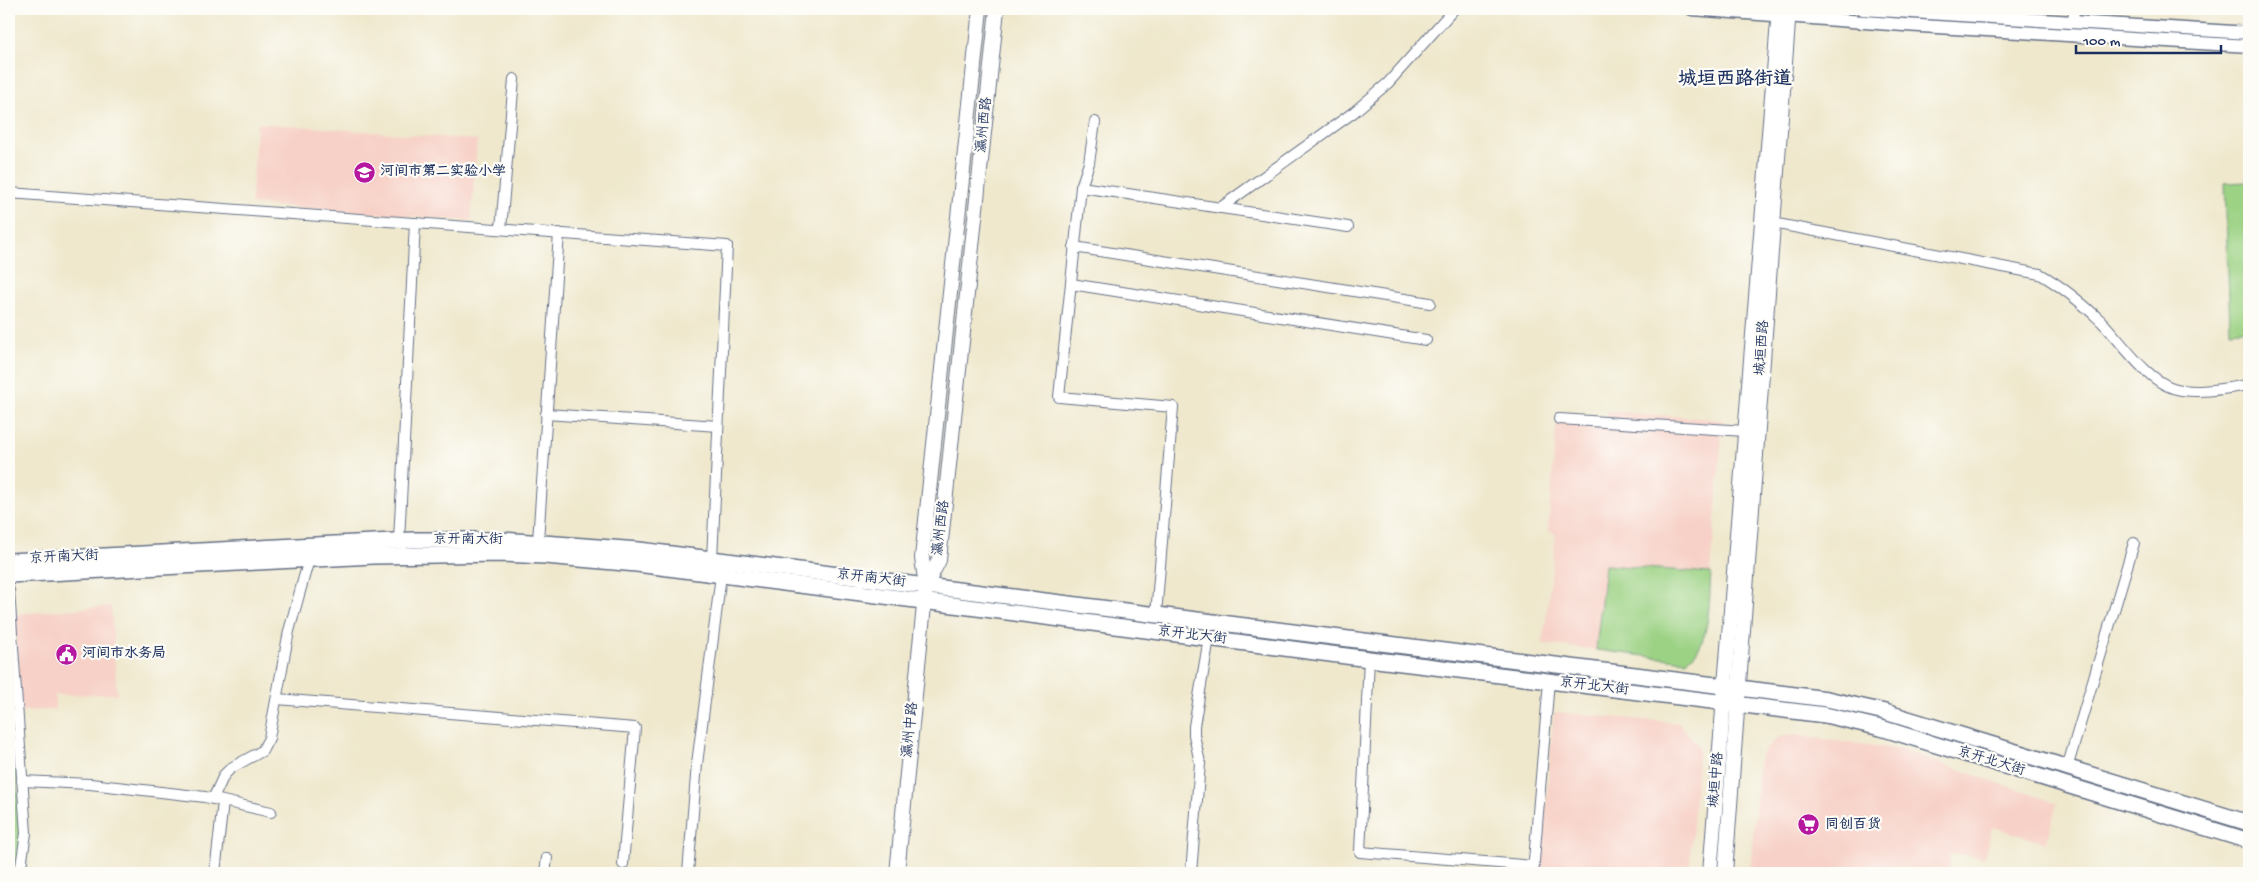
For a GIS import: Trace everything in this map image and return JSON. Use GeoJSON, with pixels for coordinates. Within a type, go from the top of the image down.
{"type":"FeatureCollection","features":[{"type":"Feature","properties":{"kind":"main road","name":"瀛州西路"},"geometry":{"type":"LineString","coordinates":[[926,586],[922,558],[980,9]]}},
{"type":"Feature","properties":{"kind":"main road","name":"瀛州西路"},"geometry":{"type":"LineString","coordinates":[[926,586],[939,560],[997,9]]}},
{"type":"Feature","properties":{"kind":"main road","name":"城垣西路"},"geometry":{"type":"LineString","coordinates":[[1732,687],[1772,223],[1784,12]]}},
{"type":"Feature","properties":{"kind":"main road","name":"城垣西路"},"geometry":{"type":"LineString","coordinates":[[1732,687],[1746,431],[1784,12]]}},
{"type":"Feature","properties":{"kind":"main road","name":"京开南大街"},"geometry":{"type":"LineString","coordinates":[[9,561],[399,541],[538,542],[639,550],[926,586]]}},
{"type":"Feature","properties":{"kind":"main road","name":"京开南大街"},"geometry":{"type":"LineString","coordinates":[[9,575],[373,556],[502,554],[638,564],[924,602]]}},
{"type":"Feature","properties":{"kind":"main road","name":"瀛州中路"},"geometry":{"type":"LineString","coordinates":[[897,873],[926,586]]}},
{"type":"Feature","properties":{"kind":"main road","name":"京开北大街"},"geometry":{"type":"LineString","coordinates":[[926,586],[1809,696],[1860,705],[2249,824]]}},
{"type":"Feature","properties":{"kind":"main road","name":"京开北大街"},"geometry":{"type":"LineString","coordinates":[[924,602],[1798,711],[1856,721],[2249,840]]}},
{"type":"Feature","properties":{"kind":"main road","name":"城垣中路"},"geometry":{"type":"LineString","coordinates":[[1710,873],[1732,687]]}},
{"type":"Feature","properties":{"kind":"main road","name":"城垣中路"},"geometry":{"type":"LineString","coordinates":[[1725,873],[1730,703]]}},
{"type":"Feature","properties":{"kind":"street"},"geometry":{"type":"LineString","coordinates":[[1220,208],[1354,112],[1388,83],[1454,9]]}},
{"type":"Feature","properties":{"kind":"street"},"geometry":{"type":"LineString","coordinates":[[1692,9],[1784,12],[2249,46]]}},
{"type":"Feature","properties":{"kind":"street"},"geometry":{"type":"LineString","coordinates":[[1863,9],[2249,33]]}},
{"type":"Feature","properties":{"kind":"street"},"geometry":{"type":"LineString","coordinates":[[2073,22],[2074,9]]}},
{"type":"Feature","properties":{"kind":"street"},"geometry":{"type":"LineString","coordinates":[[501,229],[514,80]]}},
{"type":"Feature","properties":{"kind":"street"},"geometry":{"type":"LineString","coordinates":[[1095,122],[1089,163],[1080,187],[1059,397],[1173,407],[1156,615]]}},
{"type":"Feature","properties":{"kind":"street"},"geometry":{"type":"LineString","coordinates":[[1080,187],[1348,227]]}},
{"type":"Feature","properties":{"kind":"street"},"geometry":{"type":"LineString","coordinates":[[9,194],[727,246],[712,559]]}},
{"type":"Feature","properties":{"kind":"street"},"geometry":{"type":"LineString","coordinates":[[399,541],[415,223]]}},
{"type":"Feature","properties":{"kind":"street"},"geometry":{"type":"LineString","coordinates":[[1772,223],[2040,274],[2064,287],[2101,322],[2158,383],[2175,389],[2206,390],[2249,385]]}},
{"type":"Feature","properties":{"kind":"street"},"geometry":{"type":"LineString","coordinates":[[538,542],[559,233]]}},
{"type":"Feature","properties":{"kind":"street"},"geometry":{"type":"LineString","coordinates":[[1074,247],[1430,303]]}},
{"type":"Feature","properties":{"kind":"street"},"geometry":{"type":"LineString","coordinates":[[1071,284],[1426,340]]}},
{"type":"Feature","properties":{"kind":"street"},"geometry":{"type":"LineString","coordinates":[[546,414],[718,426]]}},
{"type":"Feature","properties":{"kind":"street"},"geometry":{"type":"LineString","coordinates":[[1559,419],[1746,431]]}},
{"type":"Feature","properties":{"kind":"street"},"geometry":{"type":"LineString","coordinates":[[2067,768],[2134,543]]}},
{"type":"Feature","properties":{"kind":"street"},"geometry":{"type":"LineString","coordinates":[[215,873],[218,801],[224,775],[231,768],[262,750],[269,738],[289,630],[309,559]]}},
{"type":"Feature","properties":{"kind":"street"},"geometry":{"type":"LineString","coordinates":[[688,873],[697,764],[721,575]]}},
{"type":"Feature","properties":{"kind":"street"},"geometry":{"type":"LineString","coordinates":[[9,590],[26,833],[20,873]]}},
{"type":"Feature","properties":{"kind":"street"},"geometry":{"type":"LineString","coordinates":[[1191,873],[1200,763],[1194,726],[1209,638]]}},
{"type":"Feature","properties":{"kind":"street"},"geometry":{"type":"LineString","coordinates":[[1369,659],[1360,852],[1533,870],[1549,681]]}},
{"type":"Feature","properties":{"kind":"street"},"geometry":{"type":"LineString","coordinates":[[277,699],[635,728],[623,864]]}},
{"type":"Feature","properties":{"kind":"street"},"geometry":{"type":"LineString","coordinates":[[22,781],[90,784],[218,801],[271,812]]}},
{"type":"Feature","properties":{"kind":"street"},"geometry":{"type":"LineString","coordinates":[[545,873],[547,858]]}},
{"type":"Feature","properties":{"kind":"shaded area","name":"河间市第二实验小学"},"geometry":{"type":"Polygon","coordinates":[[[257,123],[477,140],[471,221],[251,204],[257,123]]]}},
{"type":"Feature","properties":{"kind":"shaded area"},"geometry":{"type":"Polygon","coordinates":[[[1607,411],[1723,420],[1711,573],[1606,565],[1596,650],[1543,644],[1556,534],[1548,531],[1557,415],[1607,418],[1607,411]]]}},
{"type":"Feature","properties":{"kind":"shaded area","name":"河间市水务局"},"geometry":{"type":"Polygon","coordinates":[[[111,606],[117,694],[55,695],[55,710],[21,711],[14,614],[111,606]]]}},
{"type":"Feature","properties":{"kind":"shaded area"},"geometry":{"type":"Polygon","coordinates":[[[1554,712],[1679,723],[1699,747],[1689,873],[1540,873],[1554,712]]]}},
{"type":"Feature","properties":{"kind":"shaded area"},"geometry":{"type":"Polygon","coordinates":[[[1788,734],[1902,750],[2057,803],[2046,843],[1992,827],[1984,858],[1950,853],[1949,873],[1750,873],[1760,755],[1777,738],[1788,734]]]}},
{"type":"Feature","properties":{"kind":"green space"},"geometry":{"type":"Polygon","coordinates":[[[2249,182],[2249,329],[2230,331],[2225,183],[2249,182]]]}},
{"type":"Feature","properties":{"kind":"green space"},"geometry":{"type":"Polygon","coordinates":[[[1605,565],[1711,573],[1707,622],[1700,646],[1694,655],[1686,661],[1596,650],[1605,565]]]}},
{"type":"Feature","properties":{"kind":"green space"},"geometry":{"type":"Polygon","coordinates":[[[9,686],[22,839],[17,873],[9,873],[9,686]]]}},
{"type":"Feature","properties":{"kind":"place","name":"河间市第二实验小学"},"geometry":{"type":"Point","coordinates":[364,172]}},
{"type":"Feature","properties":{"kind":"place","name":"河间市水务局"},"geometry":{"type":"Point","coordinates":[66,654]}},
{"type":"Feature","properties":{"kind":"place","name":"同创百货"},"geometry":{"type":"Point","coordinates":[1809,825]}},
{"type":"Feature","properties":{"kind":"district","name":"城垣西路街道"},"geometry":{"type":"Point","coordinates":[1735,80]}}]}
